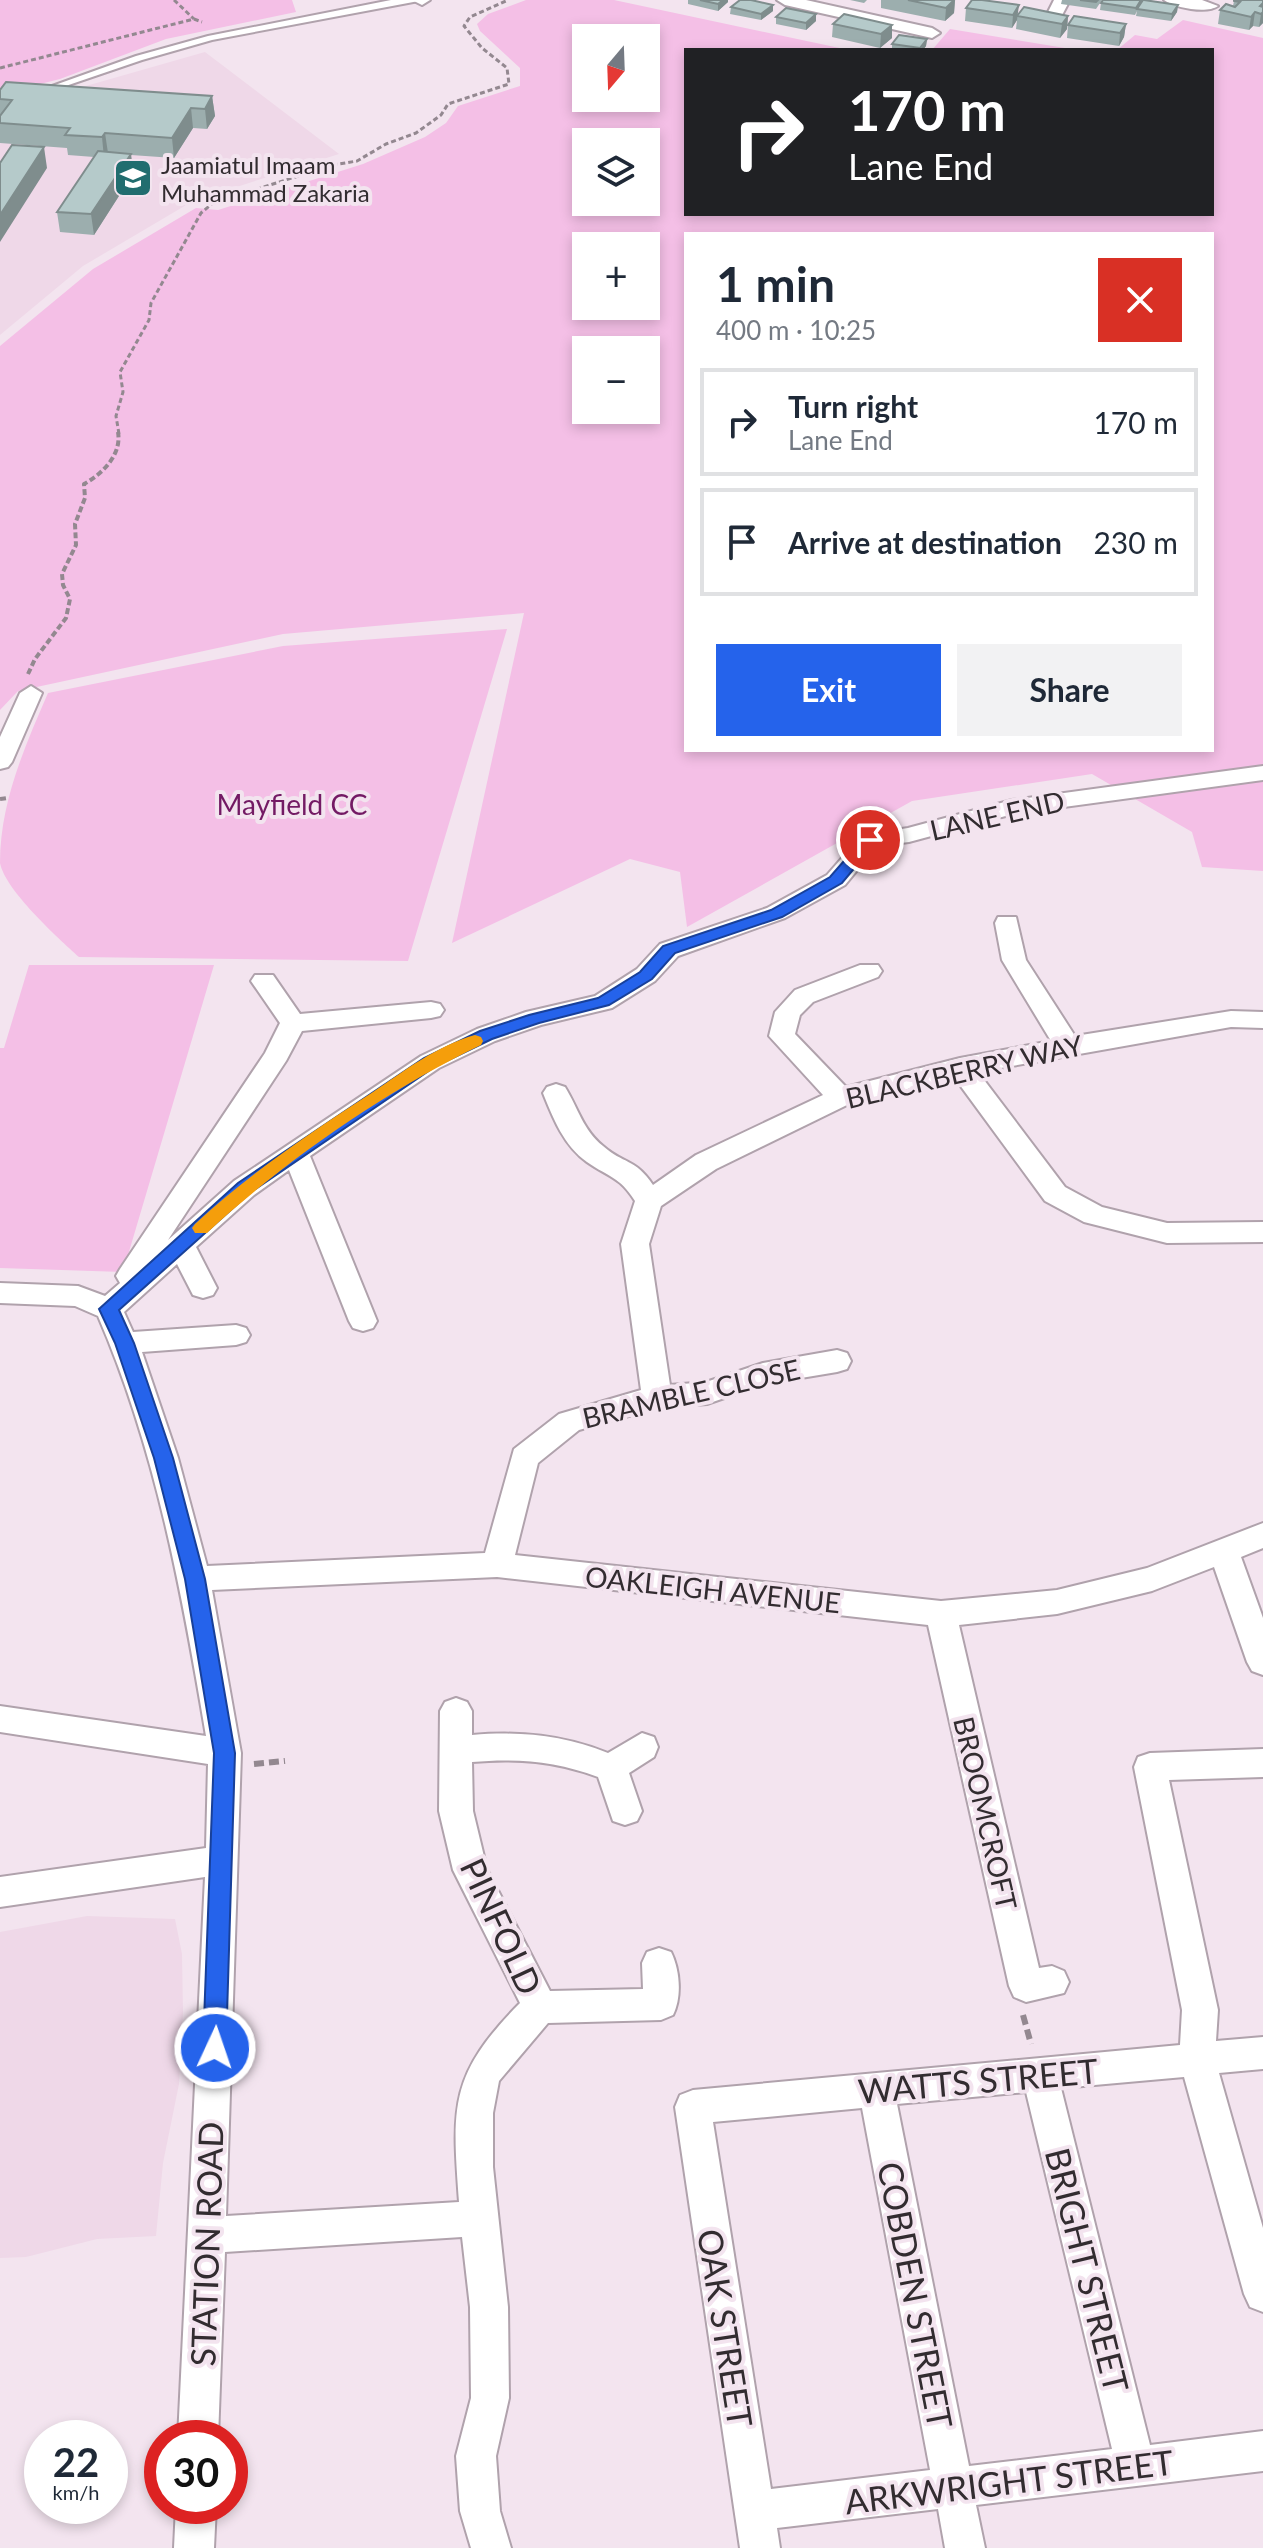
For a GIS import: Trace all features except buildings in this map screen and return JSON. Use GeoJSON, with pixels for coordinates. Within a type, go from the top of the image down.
{"type":"FeatureCollection","features":[{"type":"Feature","properties":{"kind":"street"},"geometry":{"type":"LineString","coordinates":[[785,0],[932,33]]}},
{"type":"Feature","properties":{"kind":"street"},"geometry":{"type":"LineString","coordinates":[[1172,0],[1209,8]]}},
{"type":"Feature","properties":{"kind":"street"},"geometry":{"type":"LineString","coordinates":[[0,762],[31,693]]}},
{"type":"Feature","properties":{"kind":"street","name":"LANE END"},"geometry":{"type":"LineString","coordinates":[[109,1309],[244,1188],[430,1062],[486,1035],[535,1018],[603,1002],[646,975],[669,950],[776,913],[836,880],[870,840],[909,835],[1012,807],[1263,773]]}},
{"type":"Feature","properties":{"kind":"street"},"geometry":{"type":"LineString","coordinates":[[1007,923],[1012,956],[1025,980],[1050,1011],[1066,1047]]}},
{"type":"Feature","properties":{"kind":"street"},"geometry":{"type":"LineString","coordinates":[[841,1097],[782,1036],[788,1012],[804,996],[869,971]]}},
{"type":"Feature","properties":{"kind":"street"},"geometry":{"type":"LineString","coordinates":[[264,981],[293,1023]]}},
{"type":"Feature","properties":{"kind":"street"},"geometry":{"type":"LineString","coordinates":[[293,1023],[431,1010]]}},
{"type":"Feature","properties":{"kind":"street","name":"BLACKBERRY WAY"},"geometry":{"type":"LineString","coordinates":[[649,1201],[706,1162],[841,1097],[960,1067],[1066,1047],[1231,1019],[1263,1020]]}},
{"type":"Feature","properties":{"kind":"street"},"geometry":{"type":"LineString","coordinates":[[0,1293],[78,1296],[109,1309],[277,1055],[293,1023]]}},
{"type":"Feature","properties":{"kind":"street"},"geometry":{"type":"LineString","coordinates":[[960,1067],[1055,1194],[1094,1215],[1167,1233],[1263,1232]]}},
{"type":"Feature","properties":{"kind":"street"},"geometry":{"type":"LineString","coordinates":[[556,1093],[570,1127],[594,1154],[632,1175],[649,1201],[635,1244],[657,1397]]}},
{"type":"Feature","properties":{"kind":"street"},"geometry":{"type":"LineString","coordinates":[[295,1151],[363,1321]]}},
{"type":"Feature","properties":{"kind":"street"},"geometry":{"type":"LineString","coordinates":[[182,1246],[203,1288]]}},
{"type":"Feature","properties":{"kind":"street","name":"STATION ROAD"},"geometry":{"type":"LineString","coordinates":[[109,1309],[124,1343],[163,1458],[195,1579],[225,1753],[199,2420]]}},
{"type":"Feature","properties":{"kind":"street"},"geometry":{"type":"LineString","coordinates":[[124,1343],[236,1335]]}},
{"type":"Feature","properties":{"kind":"street","name":"BRAMBLE CLOSE"},"geometry":{"type":"LineString","coordinates":[[497,1565],[525,1457],[569,1422],[657,1397],[707,1393],[763,1374],[837,1361]]}},
{"type":"Feature","properties":{"kind":"street","name":"OAKLEIGH AVENUE"},"geometry":{"type":"LineString","coordinates":[[195,1579],[497,1565],[941,1614],[1057,1602],[1152,1579],[1263,1535]]}},
{"type":"Feature","properties":{"kind":"street"},"geometry":{"type":"LineString","coordinates":[[1224,1552],[1263,1662]]}},
{"type":"Feature","properties":{"kind":"street","name":"BROOMCROFT"},"geometry":{"type":"LineString","coordinates":[[941,1614],[1039,1984]]}},
{"type":"Feature","properties":{"kind":"street","name":"PINFOLD"},"geometry":{"type":"LineString","coordinates":[[456,1711],[456,1811],[470,1870],[540,2007]]}},
{"type":"Feature","properties":{"kind":"street"},"geometry":{"type":"LineString","coordinates":[[0,1719],[225,1753]]}},
{"type":"Feature","properties":{"kind":"street"},"geometry":{"type":"LineString","coordinates":[[457,1750],[520,1744],[574,1752],[611,1768],[625,1811]]}},
{"type":"Feature","properties":{"kind":"street"},"geometry":{"type":"LineString","coordinates":[[611,1768],[642,1747]]}},
{"type":"Feature","properties":{"kind":"street"},"geometry":{"type":"LineString","coordinates":[[1263,1763],[1150,1767],[1200,2010],[1197,2059],[1263,2294]]}},
{"type":"Feature","properties":{"kind":"street"},"geometry":{"type":"LineString","coordinates":[[0,1892],[223,1860]]}},
{"type":"Feature","properties":{"kind":"street","name":"PINFOLD"},"geometry":{"type":"LineString","coordinates":[[491,2548],[480,2511],[476,2456],[490,2398],[489,2307],[479,2218],[474,2119],[481,2079],[509,2040],[540,2007],[661,2004],[659,1963]]}},
{"type":"Feature","properties":{"kind":"street","name":"WATTS STREET"},"geometry":{"type":"LineString","coordinates":[[693,2107],[1263,2053]]}},
{"type":"Feature","properties":{"kind":"street","name":"BRIGHT STREET"},"geometry":{"type":"LineString","coordinates":[[1040,2074],[1136,2466]]}},
{"type":"Feature","properties":{"kind":"street","name":"COBDEN STREET"},"geometry":{"type":"LineString","coordinates":[[876,2089],[965,2548]]}},
{"type":"Feature","properties":{"kind":"street","name":"OAK STREET"},"geometry":{"type":"LineString","coordinates":[[693,2107],[757,2530]]}},
{"type":"Feature","properties":{"kind":"street"},"geometry":{"type":"LineString","coordinates":[[206,2235],[479,2218]]}},
{"type":"Feature","properties":{"kind":"street","name":"ARKWRIGHT STREET"},"geometry":{"type":"LineString","coordinates":[[757,2530],[953,2487],[1263,2451]]}},
{"type":"Feature","properties":{"kind":"street"},"geometry":{"type":"LineString","coordinates":[[194,2548],[195,2524]]}},
{"type":"Feature","properties":{"kind":"lane"},"geometry":{"type":"LineString","coordinates":[[36,92],[172,48],[233,33],[393,2],[421,0]]}},
{"type":"Feature","properties":{"kind":"path"},"geometry":{"type":"LineString","coordinates":[[174,0],[194,19],[233,33]]}},
{"type":"Feature","properties":{"kind":"path"},"geometry":{"type":"LineString","coordinates":[[31,693],[18,691],[35,659],[66,618],[70,599],[63,585],[62,574],[76,545],[75,524],[85,498],[84,484],[109,464],[120,442],[116,416],[123,392],[120,372],[149,320],[151,303],[201,213],[213,203],[333,165],[357,161],[386,144],[416,133],[441,115],[448,104],[509,84],[507,68],[482,48],[464,26],[470,17],[508,0]]}},
{"type":"Feature","properties":{"kind":"path"},"geometry":{"type":"LineString","coordinates":[[0,68],[194,19]]}},
{"type":"Feature","properties":{"kind":"path"},"geometry":{"type":"LineString","coordinates":[[0,799],[7,798]]}},
{"type":"Feature","properties":{"kind":"path"},"geometry":{"type":"LineString","coordinates":[[1039,1984],[1023,2016],[1040,2074]]}},
{"type":"Feature","properties":{"kind":"shaded area","name":"Jaamiatul Imaam Muhammad Zakaria"},"geometry":{"type":"Polygon","coordinates":[[[205,52],[339,154],[193,201],[83,266],[0,335],[0,107],[58,94],[205,52]]]}},
{"type":"Feature","properties":{"kind":"shaded area"},"geometry":{"type":"Polygon","coordinates":[[[87,1916],[175,1919],[182,1954],[179,2084],[163,2163],[156,2236],[97,2239],[26,2257],[0,2258],[0,1932],[87,1916]]]}},
{"type":"Feature","properties":{"kind":"green space"},"geometry":{"type":"Polygon","coordinates":[[[0,0],[292,0],[296,12],[166,39],[60,79],[0,94],[0,0]]]}},
{"type":"Feature","properties":{"kind":"green space"},"geometry":{"type":"Polygon","coordinates":[[[526,0],[614,0],[840,48],[684,48],[684,216],[1214,216],[1214,48],[1119,48],[1135,35],[1157,39],[1183,20],[1263,38],[1263,871],[1202,867],[1192,832],[1092,774],[912,801],[687,927],[680,872],[630,859],[452,943],[524,613],[283,634],[18,691],[0,710],[0,346],[93,269],[196,208],[218,210],[363,164],[425,137],[446,123],[458,106],[520,86],[520,68],[480,31],[477,24],[488,14],[526,0]]]}},
{"type":"Feature","properties":{"kind":"green space"},"geometry":{"type":"Polygon","coordinates":[[[950,29],[1065,48],[934,48],[950,29]]]}},
{"type":"Feature","properties":{"kind":"green space","name":"Mayfield CC"},"geometry":{"type":"Polygon","coordinates":[[[507,629],[408,961],[79,957],[34,913],[4,874],[0,863],[1,840],[9,796],[48,693],[283,646],[507,629]]]}},
{"type":"Feature","properties":{"kind":"green space"},"geometry":{"type":"Polygon","coordinates":[[[29,965],[214,965],[123,1272],[0,1268],[0,1048],[4,1048],[29,965]]]}},
{"type":"Feature","properties":{"kind":"slow traffic"},"geometry":{"type":"LineString","coordinates":[[201,1228],[244,1188],[295,1151],[430,1062],[475,1041]]}},
{"type":"Feature","properties":{"kind":"place","name":"Jaamiatul Imaam Muhammad Zakaria"},"geometry":{"type":"Point","coordinates":[133,178]}},
{"type":"Feature","properties":{"kind":"route"},"geometry":{"type":"LineString","coordinates":[[215,2048],[225,1753],[195,1579],[163,1458],[124,1343],[109,1309],[244,1188],[430,1062],[486,1035],[535,1018],[603,1002],[646,975],[669,950],[776,913],[836,880],[870,840]]}}]}
